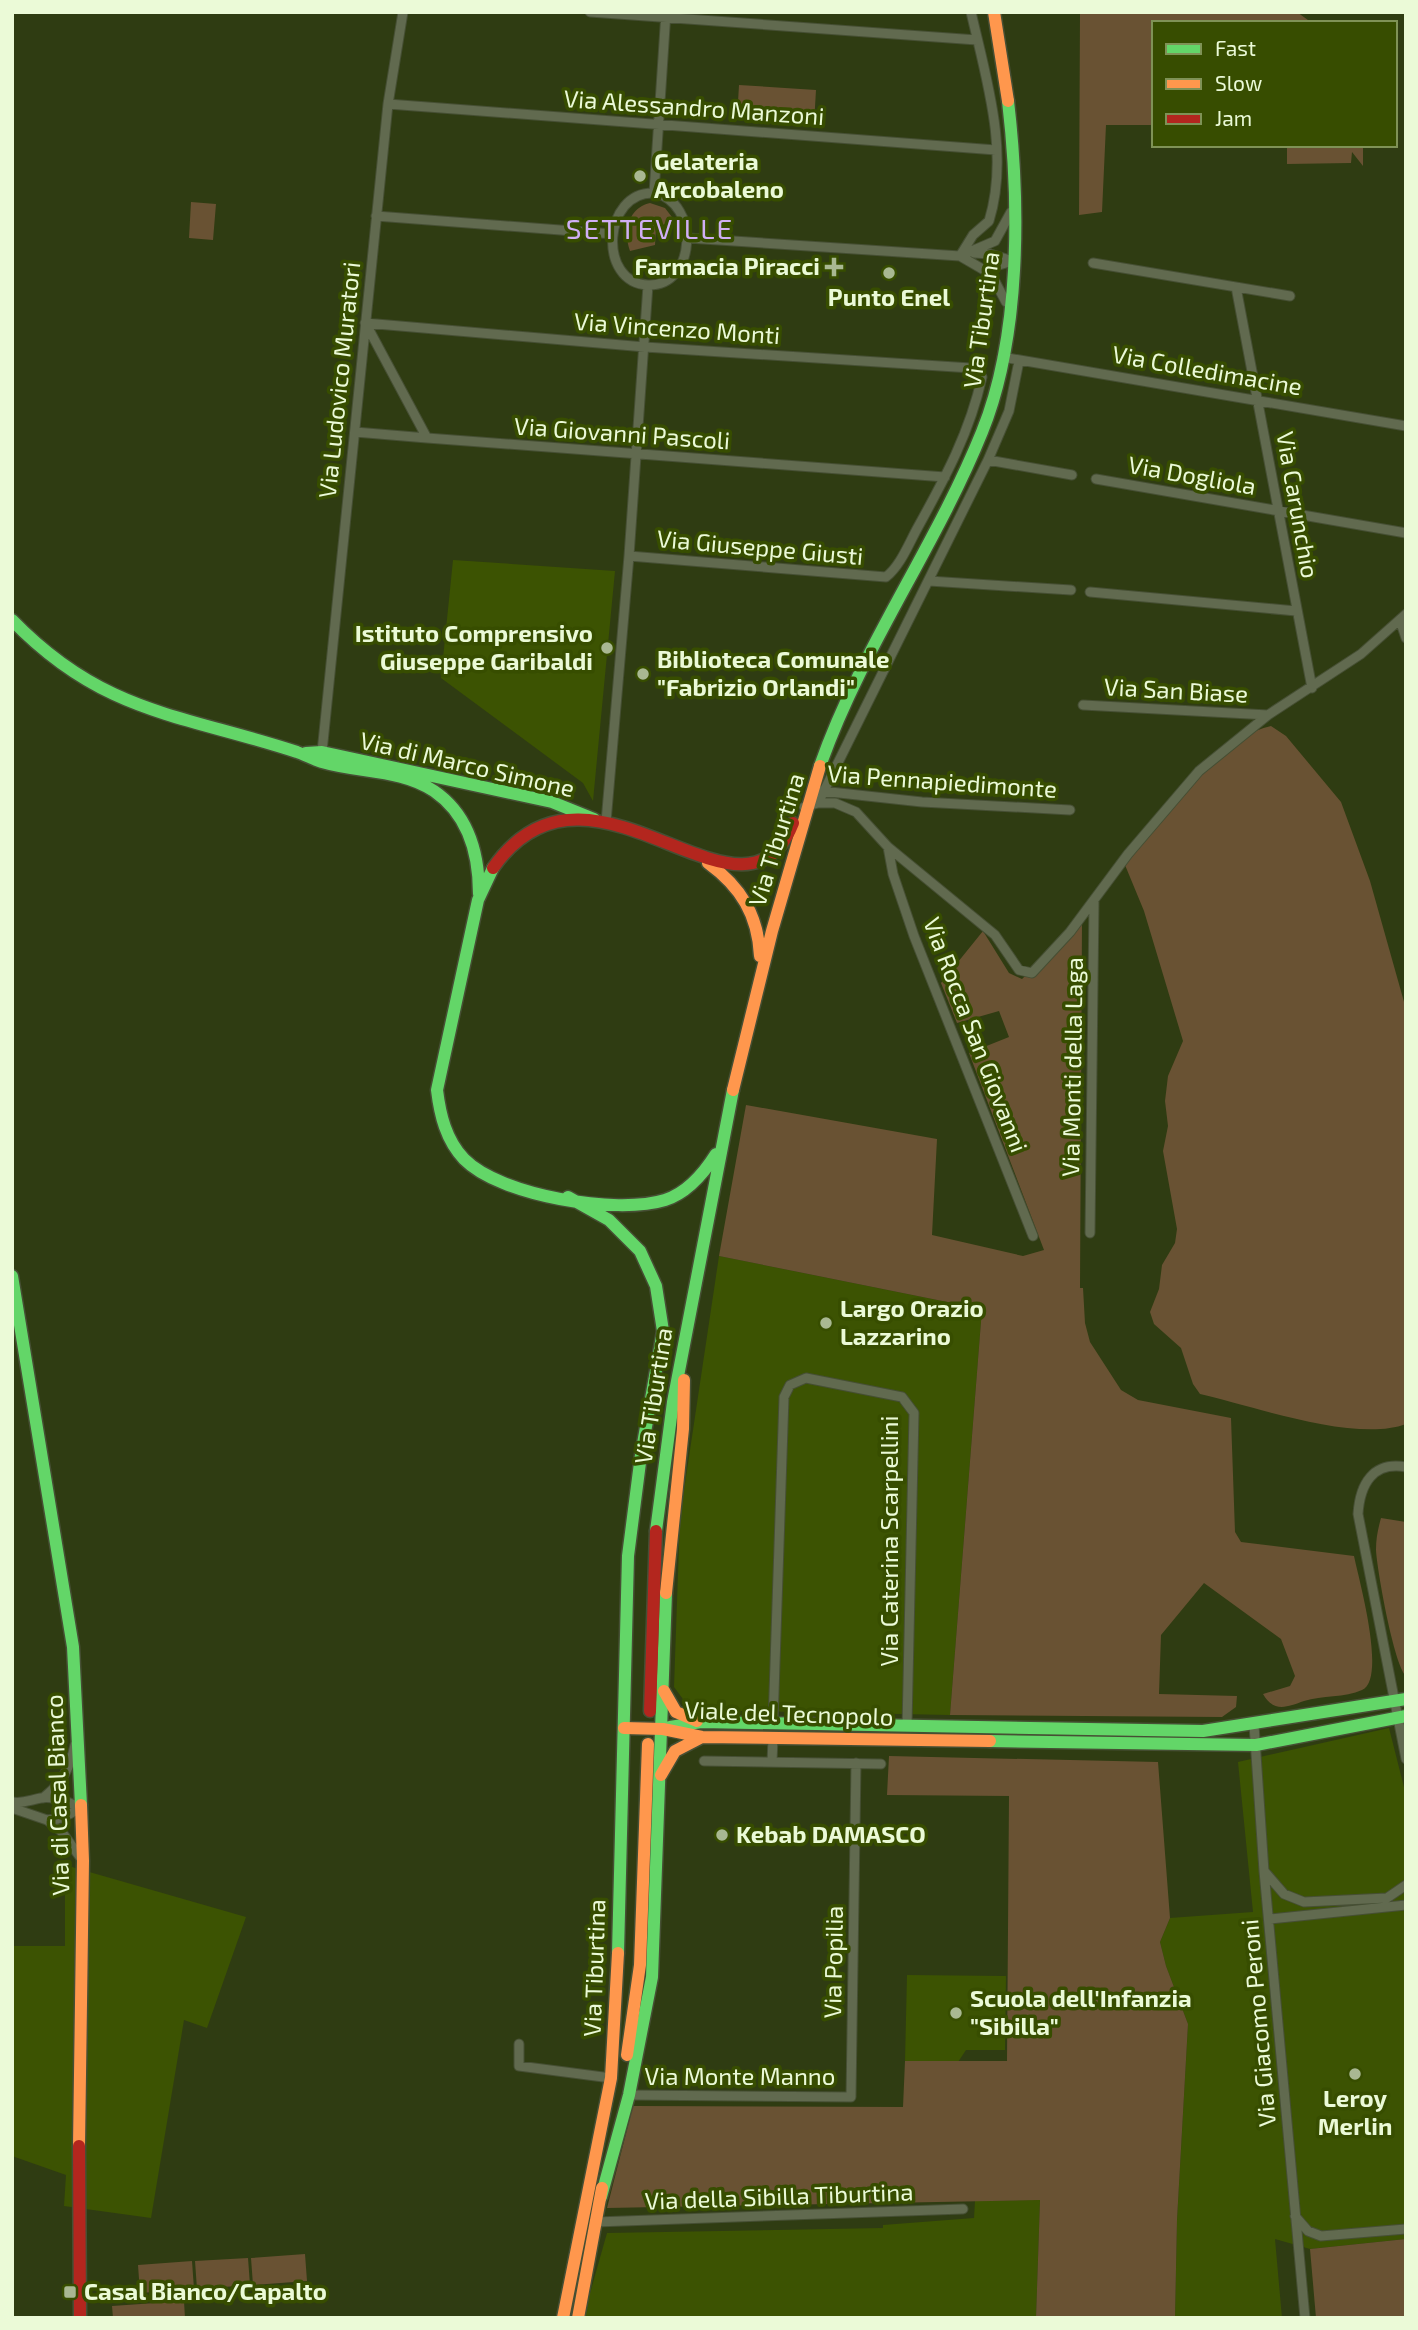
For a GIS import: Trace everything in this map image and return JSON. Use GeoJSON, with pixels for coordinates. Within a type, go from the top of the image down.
{"type":"FeatureCollection","features":[{"type":"Feature","properties":{"kind":"main road","name":"Via Tiburtina"},"geometry":{"type":"LineString","coordinates":[[650,1711],[659,1507],[683,1347],[722,1141],[757,983],[812,800],[846,701],[981,435],[1002,357],[1013,261],[1015,204],[1012,121],[993,12]]}},
{"type":"Feature","properties":{"kind":"main road","name":"Via di Marco Simone"},"geometry":{"type":"LineString","coordinates":[[12,620],[62,665],[133,703],[207,731],[299,753],[319,761],[415,782],[446,801],[462,820],[472,841],[478,875],[478,900]]}},
{"type":"Feature","properties":{"kind":"main road","name":"Via di Marco Simone"},"geometry":{"type":"LineString","coordinates":[[701,858],[727,864],[755,861],[783,847],[820,748],[846,701]]}},
{"type":"Feature","properties":{"kind":"main road","name":"Via di Marco Simone"},"geometry":{"type":"LineString","coordinates":[[299,753],[322,752],[552,802],[600,820],[645,832],[701,858],[728,878],[748,903],[759,938],[757,983]]}},
{"type":"Feature","properties":{"kind":"main road"},"geometry":{"type":"LineString","coordinates":[[600,820],[553,822],[520,838],[495,864],[478,900],[439,1072],[439,1111],[456,1149],[471,1165],[488,1176],[568,1197],[634,1205],[665,1200],[692,1183],[706,1170],[722,1141]]}},
{"type":"Feature","properties":{"kind":"main road","name":"Via Tiburtina"},"geometry":{"type":"LineString","coordinates":[[563,2318],[611,2078],[617,1990],[628,1556],[641,1455],[663,1331],[662,1310],[650,1268],[640,1251],[609,1220],[568,1197]]}},
{"type":"Feature","properties":{"kind":"main road","name":"Via di Casal Bianco"},"geometry":{"type":"LineString","coordinates":[[12,1276],[73,1647],[83,1861],[78,2190],[80,2318]]}},
{"type":"Feature","properties":{"kind":"main road"},"geometry":{"type":"LineString","coordinates":[[601,2197],[629,2095],[652,1977],[669,1554],[684,1417],[683,1347]]}},
{"type":"Feature","properties":{"kind":"main road"},"geometry":{"type":"LineString","coordinates":[[664,1690],[669,1705],[680,1715],[701,1722]]}},
{"type":"Feature","properties":{"kind":"main road","name":"Viale del Tecnopolo"},"geometry":{"type":"LineString","coordinates":[[663,1729],[701,1722],[1203,1731],[1400,1700]]}},
{"type":"Feature","properties":{"kind":"main road","name":"Viale del Tecnopolo"},"geometry":{"type":"LineString","coordinates":[[663,1729],[702,1737],[1256,1745],[1402,1717]]}},
{"type":"Feature","properties":{"kind":"main road"},"geometry":{"type":"LineString","coordinates":[[624,1728],[663,1729]]}},
{"type":"Feature","properties":{"kind":"main road"},"geometry":{"type":"LineString","coordinates":[[662,1775],[675,1751],[702,1737]]}},
{"type":"Feature","properties":{"kind":"main road","name":"Via Tiburtina"},"geometry":{"type":"LineString","coordinates":[[578,2318],[639,1985],[649,1744]]}},
{"type":"Feature","properties":{"kind":"street","name":"Via Ludovico Muratori"},"geometry":{"type":"LineString","coordinates":[[322,752],[388,104],[403,12]]}},
{"type":"Feature","properties":{"kind":"street"},"geometry":{"type":"LineString","coordinates":[[590,12],[665,15],[977,40]]}},
{"type":"Feature","properties":{"kind":"street"},"geometry":{"type":"LineString","coordinates":[[964,254],[973,235],[989,221],[996,150],[994,119],[971,12]]}},
{"type":"Feature","properties":{"kind":"street"},"geometry":{"type":"LineString","coordinates":[[654,193],[665,15]]}},
{"type":"Feature","properties":{"kind":"street","name":"Via Alessandro Manzoni"},"geometry":{"type":"LineString","coordinates":[[388,104],[996,150]]}},
{"type":"Feature","properties":{"kind":"street"},"geometry":{"type":"LineString","coordinates":[[654,193],[666,197],[678,206],[686,220],[688,238],[684,256],[676,271],[663,282],[648,285],[629,277],[620,268],[614,254],[613,234],[617,215],[625,204],[639,194],[654,193]]}},
{"type":"Feature","properties":{"kind":"street"},"geometry":{"type":"LineString","coordinates":[[964,254],[997,239],[1015,204]]}},
{"type":"Feature","properties":{"kind":"street"},"geometry":{"type":"LineString","coordinates":[[376,216],[613,234]]}},
{"type":"Feature","properties":{"kind":"street"},"geometry":{"type":"LineString","coordinates":[[688,238],[990,254],[1013,261]]}},
{"type":"Feature","properties":{"kind":"street"},"geometry":{"type":"LineString","coordinates":[[964,254],[985,269],[1000,286],[1008,309]]}},
{"type":"Feature","properties":{"kind":"street"},"geometry":{"type":"LineString","coordinates":[[985,269],[1013,261]]}},
{"type":"Feature","properties":{"kind":"street"},"geometry":{"type":"LineString","coordinates":[[1093,264],[1290,296]]}},
{"type":"Feature","properties":{"kind":"street"},"geometry":{"type":"LineString","coordinates":[[600,820],[629,556],[648,285]]}},
{"type":"Feature","properties":{"kind":"street","name":"Via Carunchio"},"geometry":{"type":"LineString","coordinates":[[1236,287],[1312,688]]}},
{"type":"Feature","properties":{"kind":"street"},"geometry":{"type":"LineString","coordinates":[[365,323],[427,438]]}},
{"type":"Feature","properties":{"kind":"street","name":"Via Vincenzo Monti"},"geometry":{"type":"LineString","coordinates":[[365,323],[645,347],[971,368],[982,377],[973,416],[945,477]]}},
{"type":"Feature","properties":{"kind":"street","name":"Via Colledimacine"},"geometry":{"type":"LineString","coordinates":[[1002,357],[1406,426]]}},
{"type":"Feature","properties":{"kind":"street"},"geometry":{"type":"LineString","coordinates":[[1019,361],[1009,411],[988,460],[929,581],[812,800],[849,808],[888,847],[990,930],[1017,968],[1026,974],[1040,968],[1094,902],[1128,854],[1189,782],[1268,715],[1361,654],[1403,617]]}},
{"type":"Feature","properties":{"kind":"street","name":"Via Giovanni Pascoli"},"geometry":{"type":"LineString","coordinates":[[355,432],[945,477]]}},
{"type":"Feature","properties":{"kind":"street"},"geometry":{"type":"LineString","coordinates":[[988,460],[1072,475]]}},
{"type":"Feature","properties":{"kind":"street","name":"Via Giuseppe Giusti"},"geometry":{"type":"LineString","coordinates":[[629,556],[886,577],[903,554],[945,477]]}},
{"type":"Feature","properties":{"kind":"street","name":"Via Dogliola"},"geometry":{"type":"LineString","coordinates":[[1096,479],[1406,533]]}},
{"type":"Feature","properties":{"kind":"street"},"geometry":{"type":"LineString","coordinates":[[929,581],[1071,590]]}},
{"type":"Feature","properties":{"kind":"street"},"geometry":{"type":"LineString","coordinates":[[1090,592],[1296,611]]}},
{"type":"Feature","properties":{"kind":"street"},"geometry":{"type":"LineString","coordinates":[[1403,617],[1406,638]]}},
{"type":"Feature","properties":{"kind":"street","name":"Via San Biase"},"geometry":{"type":"LineString","coordinates":[[1083,705],[1268,715]]}},
{"type":"Feature","properties":{"kind":"street","name":"Via Pennapiedimonte"},"geometry":{"type":"LineString","coordinates":[[812,800],[922,802],[1070,810]]}},
{"type":"Feature","properties":{"kind":"street","name":"Via Rocca San Giovanni"},"geometry":{"type":"LineString","coordinates":[[888,847],[893,874],[915,936],[1033,1236]]}},
{"type":"Feature","properties":{"kind":"street","name":"Via Monti della Laga"},"geometry":{"type":"LineString","coordinates":[[1090,1233],[1094,902]]}},
{"type":"Feature","properties":{"kind":"street","name":"Via Caterina Scarpellini"},"geometry":{"type":"LineString","coordinates":[[773,1723],[784,1396],[792,1382],[806,1378],[902,1397],[914,1413],[907,1726]]}},
{"type":"Feature","properties":{"kind":"street"},"geometry":{"type":"LineString","coordinates":[[1406,1467],[1387,1465],[1372,1473],[1363,1489],[1358,1514],[1400,1700],[1406,1759]]}},
{"type":"Feature","properties":{"kind":"street","name":"Via Giacomo Peroni"},"geometry":{"type":"LineString","coordinates":[[1254,1725],[1294,2215],[1306,2318]]}},
{"type":"Feature","properties":{"kind":"street"},"geometry":{"type":"LineString","coordinates":[[43,1798],[56,1788],[70,1766],[78,1729]]}},
{"type":"Feature","properties":{"kind":"street"},"geometry":{"type":"LineString","coordinates":[[772,1762],[773,1738]]}},
{"type":"Feature","properties":{"kind":"street"},"geometry":{"type":"LineString","coordinates":[[704,1761],[881,1764]]}},
{"type":"Feature","properties":{"kind":"street","name":"Via Popilia"},"geometry":{"type":"LineString","coordinates":[[851,2097],[856,1763]]}},
{"type":"Feature","properties":{"kind":"street"},"geometry":{"type":"LineString","coordinates":[[12,1802],[21,1804],[43,1798],[64,1800],[81,1808]]}},
{"type":"Feature","properties":{"kind":"street"},"geometry":{"type":"LineString","coordinates":[[12,1808],[47,1821],[61,1831],[83,1861]]}},
{"type":"Feature","properties":{"kind":"street"},"geometry":{"type":"LineString","coordinates":[[47,1821],[62,1818],[81,1808]]}},
{"type":"Feature","properties":{"kind":"street"},"geometry":{"type":"LineString","coordinates":[[1264,1871],[1284,1894],[1304,1902],[1387,1898],[1406,1885]]}},
{"type":"Feature","properties":{"kind":"street"},"geometry":{"type":"LineString","coordinates":[[1270,1919],[1406,1905]]}},
{"type":"Feature","properties":{"kind":"street"},"geometry":{"type":"LineString","coordinates":[[519,2044],[519,2066],[611,2078]]}},
{"type":"Feature","properties":{"kind":"street","name":"Via Monte Manno"},"geometry":{"type":"LineString","coordinates":[[629,2095],[851,2097]]}},
{"type":"Feature","properties":{"kind":"street","name":"Via della Sibilla Tiburtina"},"geometry":{"type":"LineString","coordinates":[[596,2222],[963,2209]]}},
{"type":"Feature","properties":{"kind":"street"},"geometry":{"type":"LineString","coordinates":[[1294,2215],[1305,2228],[1321,2235],[1406,2229]]}},
{"type":"Feature","properties":{"kind":"shaded area"},"geometry":{"type":"Polygon","coordinates":[[[1080,12],[1297,12],[1309,21],[1152,21],[1152,125],[1106,125],[1102,212],[1079,215],[1080,12]]]}},
{"type":"Feature","properties":{"kind":"shaded area"},"geometry":{"type":"Polygon","coordinates":[[[739,85],[816,90],[814,124],[737,119],[739,85]]]}},
{"type":"Feature","properties":{"kind":"shaded area"},"geometry":{"type":"Polygon","coordinates":[[[1287,147],[1363,147],[1363,166],[1352,152],[1351,163],[1287,164],[1287,147]]]}},
{"type":"Feature","properties":{"kind":"shaded area"},"geometry":{"type":"Polygon","coordinates":[[[191,202],[216,204],[213,240],[189,238],[191,202]]]}},
{"type":"Feature","properties":{"kind":"shaded area"},"geometry":{"type":"Polygon","coordinates":[[[650,203],[665,208],[675,221],[656,227],[655,245],[630,251],[627,236],[629,222],[637,210],[650,203]]]}},
{"type":"Feature","properties":{"kind":"shaded area"},"geometry":{"type":"Polygon","coordinates":[[[453,560],[615,571],[593,801],[583,783],[441,678],[453,560]]]}},
{"type":"Feature","properties":{"kind":"shaded area"},"geometry":{"type":"Polygon","coordinates":[[[1271,726],[1286,736],[1341,802],[1370,881],[1406,1009],[1406,1424],[1385,1429],[1360,1429],[1304,1421],[1200,1394],[1193,1384],[1181,1348],[1154,1324],[1150,1312],[1159,1289],[1162,1265],[1175,1243],[1177,1229],[1163,1151],[1168,1126],[1165,1101],[1168,1076],[1183,1041],[1144,911],[1125,865],[1172,806],[1211,764],[1251,733],[1271,726]]]}},
{"type":"Feature","properties":{"kind":"shaded area"},"geometry":{"type":"Polygon","coordinates":[[[1082,921],[1080,1288],[1083,1288],[1085,1323],[1090,1342],[1121,1390],[1138,1400],[1231,1418],[1235,1532],[1241,1542],[1354,1556],[1372,1649],[1369,1682],[1355,1693],[1311,1699],[1281,1707],[1272,1704],[1263,1694],[1290,1686],[1295,1676],[1281,1639],[1204,1583],[1161,1635],[1159,1694],[1237,1696],[1236,1707],[1222,1717],[950,1715],[982,1309],[719,1256],[746,1105],[937,1139],[932,1235],[1023,1256],[1044,1250],[969,1053],[1009,1037],[999,1011],[957,1023],[941,983],[983,931],[1009,973],[1022,979],[1082,921]]]}},
{"type":"Feature","properties":{"kind":"shaded area"},"geometry":{"type":"Polygon","coordinates":[[[719,1256],[982,1309],[950,1715],[691,1710],[674,1687],[680,1517],[719,1256]]]}},
{"type":"Feature","properties":{"kind":"shaded area"},"geometry":{"type":"Polygon","coordinates":[[[1381,1518],[1406,1522],[1406,1676],[1391,1637],[1379,1577],[1376,1546],[1381,1518]]]}},
{"type":"Feature","properties":{"kind":"shaded area"},"geometry":{"type":"Polygon","coordinates":[[[1389,1728],[1406,1795],[1406,2239],[1310,2249],[1275,2239],[1282,2318],[1175,2318],[1177,2220],[1188,2024],[1160,1942],[1170,1918],[1253,1912],[1238,1762],[1389,1728]]]}},
{"type":"Feature","properties":{"kind":"shaded area"},"geometry":{"type":"Polygon","coordinates":[[[889,1756],[1158,1762],[1170,1918],[1160,1942],[1188,2024],[1177,2220],[1175,2318],[1036,2318],[1040,2200],[607,2208],[633,2106],[903,2107],[905,2061],[1007,2061],[1009,1796],[887,1795],[889,1756]]]}},
{"type":"Feature","properties":{"kind":"shaded area"},"geometry":{"type":"Polygon","coordinates":[[[65,1865],[246,1917],[207,2028],[184,2020],[151,2218],[64,2206],[66,2175],[12,2156],[12,1946],[65,1946],[65,1865]]]}},
{"type":"Feature","properties":{"kind":"shaded area","name":"Scuola dell'Infanzia \"Sibilla\""},"geometry":{"type":"Polygon","coordinates":[[[907,1975],[1006,1976],[1005,2050],[966,2050],[958,2062],[905,2061],[907,1975]]]}},
{"type":"Feature","properties":{"kind":"shaded area"},"geometry":{"type":"Polygon","coordinates":[[[1040,2200],[1036,2318],[583,2318],[607,2233],[883,2228],[883,2225],[974,2218],[975,2201],[1040,2200]]]}},
{"type":"Feature","properties":{"kind":"shaded area"},"geometry":{"type":"Polygon","coordinates":[[[1406,2239],[1406,2318],[1316,2318],[1310,2249],[1406,2239]]]}},
{"type":"Feature","properties":{"kind":"shaded area"},"geometry":{"type":"Polygon","coordinates":[[[305,2254],[307,2281],[253,2285],[251,2258],[305,2254]]]}},
{"type":"Feature","properties":{"kind":"shaded area"},"geometry":{"type":"Polygon","coordinates":[[[248,2258],[250,2285],[197,2289],[195,2261],[248,2258]]]}},
{"type":"Feature","properties":{"kind":"shaded area"},"geometry":{"type":"Polygon","coordinates":[[[192,2261],[194,2289],[140,2293],[138,2265],[192,2261]]]}},
{"type":"Feature","properties":{"kind":"shaded area"},"geometry":{"type":"Polygon","coordinates":[[[184,2301],[185,2318],[113,2318],[112,2306],[184,2301]]]}},
{"type":"Feature","properties":{"kind":"traffic: fast"},"geometry":{"type":"LineString","coordinates":[[820,766],[856,680],[964,474],[995,394],[1011,312],[1014,269],[1014,182],[1008,101]]}},
{"type":"Feature","properties":{"kind":"traffic: fast"},"geometry":{"type":"LineString","coordinates":[[12,620],[46,651],[79,675],[145,707],[336,766],[408,779],[434,791],[456,812],[470,837],[477,865],[479,894]]}},
{"type":"Feature","properties":{"kind":"traffic: fast"},"geometry":{"type":"LineString","coordinates":[[306,753],[322,752],[552,802],[594,819]]}},
{"type":"Feature","properties":{"kind":"traffic: fast"},"geometry":{"type":"LineString","coordinates":[[493,868],[478,900],[437,1090],[445,1127],[458,1152],[481,1172],[531,1192],[560,1199],[618,1205],[644,1204],[665,1200],[681,1193],[694,1182],[716,1154]]}},
{"type":"Feature","properties":{"kind":"traffic: fast"},"geometry":{"type":"LineString","coordinates":[[656,1531],[673,1402],[733,1090]]}},
{"type":"Feature","properties":{"kind":"traffic: fast"},"geometry":{"type":"LineString","coordinates":[[568,1197],[609,1220],[640,1251],[656,1286],[663,1331],[641,1455],[628,1556],[618,1953]]}},
{"type":"Feature","properties":{"kind":"traffic: fast"},"geometry":{"type":"LineString","coordinates":[[12,1276],[73,1647],[81,1805]]}},
{"type":"Feature","properties":{"kind":"traffic: fast"},"geometry":{"type":"LineString","coordinates":[[601,2197],[629,2095],[652,1977],[666,1593]]}},
{"type":"Feature","properties":{"kind":"traffic: fast"},"geometry":{"type":"LineString","coordinates":[[670,1727],[701,1722],[1203,1731],[1406,1699]]}},
{"type":"Feature","properties":{"kind":"traffic: fast"},"geometry":{"type":"LineString","coordinates":[[990,1741],[1256,1745],[1406,1716]]}},
{"type":"Feature","properties":{"kind":"traffic: slow"},"geometry":{"type":"LineString","coordinates":[[994,12],[1008,101]]}},
{"type":"Feature","properties":{"kind":"traffic: slow"},"geometry":{"type":"LineString","coordinates":[[733,1090],[772,931],[820,766]]}},
{"type":"Feature","properties":{"kind":"traffic: slow"},"geometry":{"type":"LineString","coordinates":[[708,863],[730,882],[746,903],[756,928],[760,956]]}},
{"type":"Feature","properties":{"kind":"traffic: slow"},"geometry":{"type":"LineString","coordinates":[[666,1593],[683,1429],[684,1380]]}},
{"type":"Feature","properties":{"kind":"traffic: slow"},"geometry":{"type":"LineString","coordinates":[[664,1691],[676,1712],[697,1721]]}},
{"type":"Feature","properties":{"kind":"traffic: slow"},"geometry":{"type":"LineString","coordinates":[[624,1728],[663,1729],[702,1737],[990,1741]]}},
{"type":"Feature","properties":{"kind":"traffic: slow"},"geometry":{"type":"LineString","coordinates":[[661,1775],[675,1751],[702,1737]]}},
{"type":"Feature","properties":{"kind":"traffic: slow"},"geometry":{"type":"LineString","coordinates":[[627,2055],[640,1965],[648,1744]]}},
{"type":"Feature","properties":{"kind":"traffic: slow"},"geometry":{"type":"LineString","coordinates":[[79,2146],[83,1861],[81,1805]]}},
{"type":"Feature","properties":{"kind":"traffic: slow"},"geometry":{"type":"LineString","coordinates":[[563,2318],[611,2078],[618,1953]]}},
{"type":"Feature","properties":{"kind":"traffic: slow"},"geometry":{"type":"LineString","coordinates":[[578,2318],[602,2188]]}},
{"type":"Feature","properties":{"kind":"traffic: jam"},"geometry":{"type":"LineString","coordinates":[[493,868],[532,831],[574,819],[618,826],[702,856],[739,864],[770,856],[793,823]]}},
{"type":"Feature","properties":{"kind":"traffic: jam"},"geometry":{"type":"LineString","coordinates":[[650,1711],[656,1531]]}},
{"type":"Feature","properties":{"kind":"traffic: jam"},"geometry":{"type":"LineString","coordinates":[[79,2146],[80,2318]]}},
{"type":"Feature","properties":{"kind":"place","name":"Gelateria Arcobaleno"},"geometry":{"type":"Point","coordinates":[640,176]}},
{"type":"Feature","properties":{"kind":"place","name":"Farmacia Piracci"},"geometry":{"type":"Point","coordinates":[834,267]}},
{"type":"Feature","properties":{"kind":"place","name":"Punto Enel"},"geometry":{"type":"Point","coordinates":[889,273]}},
{"type":"Feature","properties":{"kind":"place","name":"Istituto Comprensivo Giuseppe Garibaldi"},"geometry":{"type":"Point","coordinates":[607,648]}},
{"type":"Feature","properties":{"kind":"place","name":"Biblioteca Comunale \"Fabrizio Orlandi\""},"geometry":{"type":"Point","coordinates":[643,674]}},
{"type":"Feature","properties":{"kind":"place","name":"Largo Orazio Lazzarino"},"geometry":{"type":"Point","coordinates":[826,1323]}},
{"type":"Feature","properties":{"kind":"place","name":"Kebab DAMASCO"},"geometry":{"type":"Point","coordinates":[722,1835]}},
{"type":"Feature","properties":{"kind":"place","name":"Scuola dell'Infanzia \"Sibilla\""},"geometry":{"type":"Point","coordinates":[956,2013]}},
{"type":"Feature","properties":{"kind":"place","name":"Leroy Merlin"},"geometry":{"type":"Point","coordinates":[1355,2074]}},
{"type":"Feature","properties":{"kind":"place","name":"Casal Bianco/Capalto"},"geometry":{"type":"Point","coordinates":[70,2292]}},
{"type":"Feature","properties":{"kind":"district","name":"SETTEVILLE"},"geometry":{"type":"Point","coordinates":[650,229]}}]}
